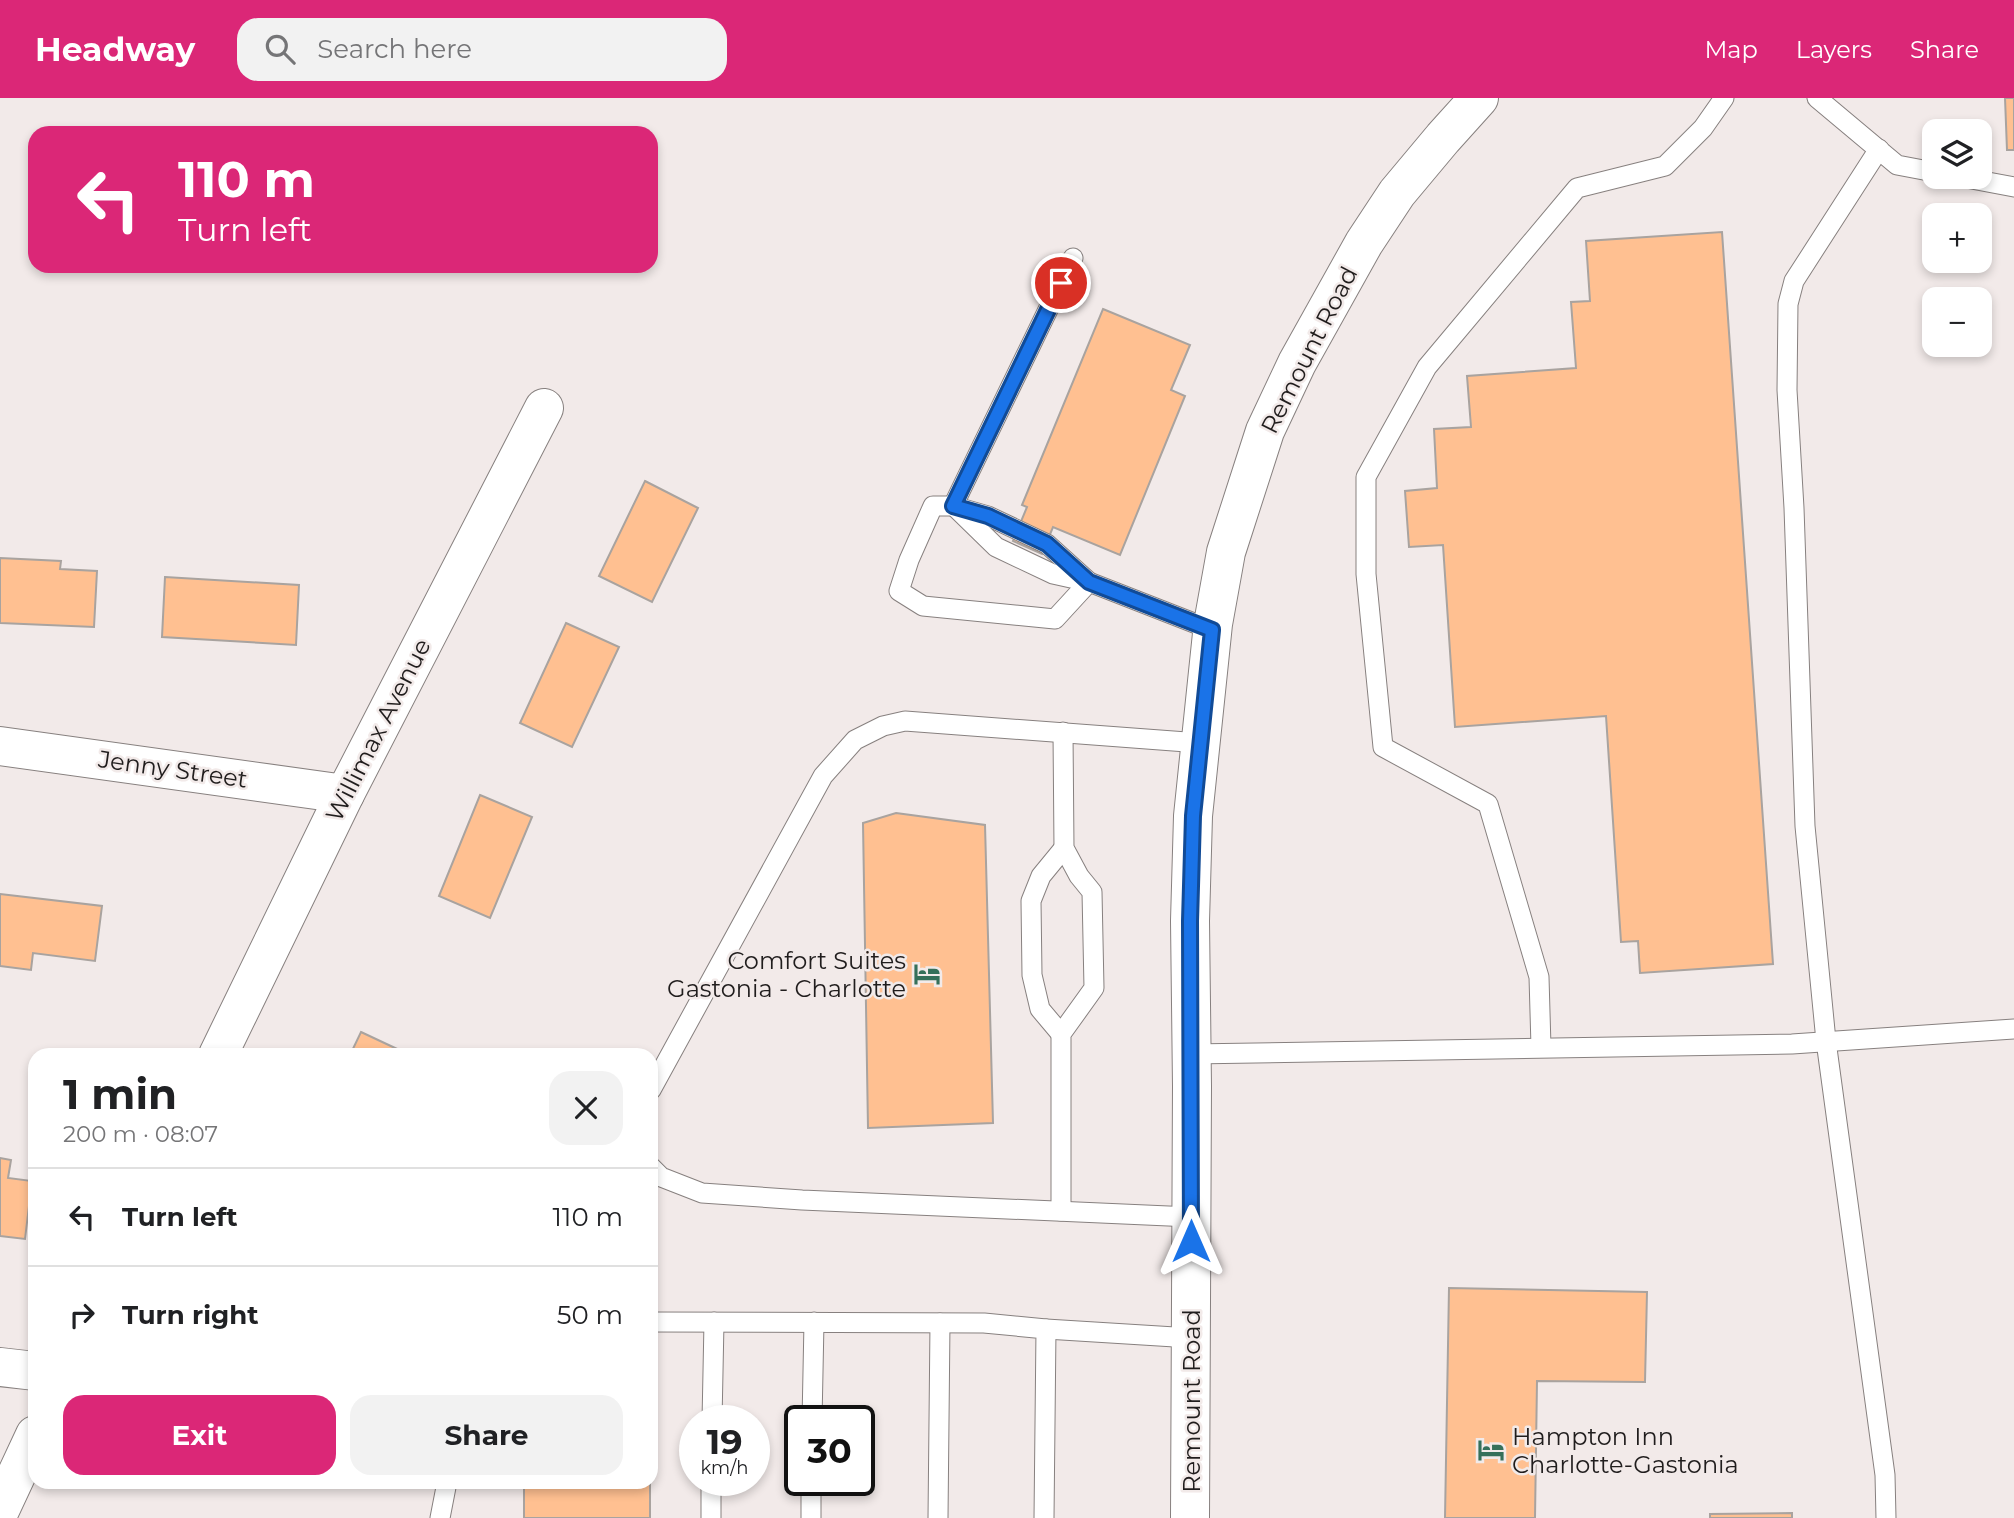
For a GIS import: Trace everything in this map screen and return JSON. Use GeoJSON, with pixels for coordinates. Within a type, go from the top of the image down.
{"type":"FeatureCollection","features":[{"type":"Feature","properties":{"kind":"street","name":"Remount Road"},"geometry":{"type":"LineString","coordinates":[[1190,1518],[1190,921],[1193,816],[1212,630],[1226,552],[1265,431],[1297,363],[1364,243],[1397,193],[1479,98]]}},
{"type":"Feature","properties":{"kind":"street","name":"Willimax Avenue"},"geometry":{"type":"LineString","coordinates":[[221,1048],[345,794],[544,408]]}},
{"type":"Feature","properties":{"kind":"street","name":"Jenny Street"},"geometry":{"type":"LineString","coordinates":[[0,746],[345,794]]}},
{"type":"Feature","properties":{"kind":"street"},"geometry":{"type":"LineString","coordinates":[[0,1367],[28,1370]]}},
{"type":"Feature","properties":{"kind":"street"},"geometry":{"type":"LineString","coordinates":[[0,1510],[28,1450]]}},
{"type":"Feature","properties":{"kind":"lane"},"geometry":{"type":"LineString","coordinates":[[1541,1047],[1539,977],[1488,804],[1383,747],[1367,574],[1366,477],[1427,367],[1577,188],[1665,166],[1703,128],[1724,98]]}},
{"type":"Feature","properties":{"kind":"lane"},"geometry":{"type":"LineString","coordinates":[[1817,98],[1897,165],[1922,170]]}},
{"type":"Feature","properties":{"kind":"lane"},"geometry":{"type":"LineString","coordinates":[[1879,149],[1794,281],[1788,304],[1787,390],[1794,508],[1805,825],[1826,1041],[1883,1456],[1886,1518]]}},
{"type":"Feature","properties":{"kind":"lane"},"geometry":{"type":"LineString","coordinates":[[1992,183],[2014,187]]}},
{"type":"Feature","properties":{"kind":"lane"},"geometry":{"type":"LineString","coordinates":[[953,506],[1073,258]]}},
{"type":"Feature","properties":{"kind":"lane"},"geometry":{"type":"LineString","coordinates":[[1089,582],[1055,619],[923,606],[899,591],[909,559],[933,506],[953,506],[988,516],[1047,544],[1089,582],[1212,630]]}},
{"type":"Feature","properties":{"kind":"lane"},"geometry":{"type":"LineString","coordinates":[[658,1077],[822,776],[855,740],[883,726],[905,721],[1200,743]]}},
{"type":"Feature","properties":{"kind":"lane"},"geometry":{"type":"LineString","coordinates":[[1061,1211],[1061,1034],[1094,988],[1092,892],[1079,876],[1064,848],[1063,733]]}},
{"type":"Feature","properties":{"kind":"lane"},"geometry":{"type":"LineString","coordinates":[[1061,1034],[1040,1009],[1032,975],[1031,901],[1041,876],[1064,848]]}},
{"type":"Feature","properties":{"kind":"lane"},"geometry":{"type":"LineString","coordinates":[[1191,1055],[1792,1044],[2014,1029]]}},
{"type":"Feature","properties":{"kind":"lane"},"geometry":{"type":"LineString","coordinates":[[658,1174],[702,1193],[816,1201],[1191,1217]]}},
{"type":"Feature","properties":{"kind":"lane"},"geometry":{"type":"LineString","coordinates":[[658,1322],[984,1323],[1191,1338]]}},
{"type":"Feature","properties":{"kind":"lane"},"geometry":{"type":"LineString","coordinates":[[712,1405],[714,1322]]}},
{"type":"Feature","properties":{"kind":"lane"},"geometry":{"type":"LineString","coordinates":[[813,1405],[814,1322]]}},
{"type":"Feature","properties":{"kind":"lane"},"geometry":{"type":"LineString","coordinates":[[938,1518],[940,1323]]}},
{"type":"Feature","properties":{"kind":"lane"},"geometry":{"type":"LineString","coordinates":[[1044,1518],[1046,1329]]}},
{"type":"Feature","properties":{"kind":"lane"},"geometry":{"type":"LineString","coordinates":[[440,1518],[446,1489]]}},
{"type":"Feature","properties":{"kind":"lane"},"geometry":{"type":"LineString","coordinates":[[711,1496],[711,1518]]}},
{"type":"Feature","properties":{"kind":"lane"},"geometry":{"type":"LineString","coordinates":[[811,1496],[811,1518]]}},
{"type":"Feature","properties":{"kind":"building"},"geometry":{"type":"Polygon","coordinates":[[[2005,98],[2014,98],[2014,150],[2007,150],[2005,98]]]}},
{"type":"Feature","properties":{"kind":"building"},"geometry":{"type":"Polygon","coordinates":[[[1722,232],[1773,964],[1640,973],[1638,941],[1621,942],[1606,716],[1455,727],[1443,545],[1409,547],[1405,491],[1437,488],[1434,429],[1471,427],[1467,376],[1576,368],[1571,302],[1590,301],[1586,241],[1722,232]]]}},
{"type":"Feature","properties":{"kind":"building"},"geometry":{"type":"Polygon","coordinates":[[[1103,309],[1190,345],[1171,390],[1185,396],[1120,555],[1053,527],[1042,554],[1013,541],[1027,507],[1022,505],[1103,309]]]}},
{"type":"Feature","properties":{"kind":"building"},"geometry":{"type":"Polygon","coordinates":[[[645,481],[698,508],[652,602],[599,576],[645,481]]]}},
{"type":"Feature","properties":{"kind":"building"},"geometry":{"type":"Polygon","coordinates":[[[0,558],[61,561],[60,569],[97,571],[94,627],[0,623],[0,558]]]}},
{"type":"Feature","properties":{"kind":"building"},"geometry":{"type":"Polygon","coordinates":[[[165,577],[299,585],[296,645],[162,637],[165,577]]]}},
{"type":"Feature","properties":{"kind":"building"},"geometry":{"type":"Polygon","coordinates":[[[566,623],[619,647],[572,747],[520,723],[566,623]]]}},
{"type":"Feature","properties":{"kind":"building"},"geometry":{"type":"Polygon","coordinates":[[[480,795],[532,817],[490,918],[439,896],[480,795]]]}},
{"type":"Feature","properties":{"kind":"building","name":"Comfort Suites Gastonia - Charlotte"},"geometry":{"type":"Polygon","coordinates":[[[896,813],[985,825],[993,1123],[868,1128],[863,823],[896,813]]]}},
{"type":"Feature","properties":{"kind":"building"},"geometry":{"type":"Polygon","coordinates":[[[0,894],[102,906],[95,961],[33,953],[31,970],[0,966],[0,894]]]}},
{"type":"Feature","properties":{"kind":"building"},"geometry":{"type":"Polygon","coordinates":[[[361,1032],[395,1048],[353,1048],[361,1032]]]}},
{"type":"Feature","properties":{"kind":"building"},"geometry":{"type":"Polygon","coordinates":[[[0,1158],[11,1160],[8,1178],[28,1180],[28,1214],[25,1239],[0,1236],[0,1158]]]}},
{"type":"Feature","properties":{"kind":"building","name":"Hampton Inn Charlotte-Gastonia"},"geometry":{"type":"Polygon","coordinates":[[[1449,1288],[1647,1292],[1645,1382],[1537,1381],[1535,1518],[1445,1518],[1449,1288]]]}},
{"type":"Feature","properties":{"kind":"building"},"geometry":{"type":"Polygon","coordinates":[[[524,1489],[650,1489],[650,1518],[524,1518],[524,1489]]]}},
{"type":"Feature","properties":{"kind":"building"},"geometry":{"type":"Polygon","coordinates":[[[1792,1513],[1792,1518],[1710,1518],[1710,1514],[1792,1513]]]}},
{"type":"Feature","properties":{"kind":"place","name":"Comfort Suites Gastonia - Charlotte"},"geometry":{"type":"Point","coordinates":[927,974]}},
{"type":"Feature","properties":{"kind":"place","name":"Hampton Inn Charlotte-Gastonia"},"geometry":{"type":"Point","coordinates":[1491,1450]}},
{"type":"Feature","properties":{"kind":"route"},"geometry":{"type":"LineString","coordinates":[[1061,283],[953,506],[988,516],[1047,544],[1089,582],[1212,630],[1193,816],[1190,921],[1191,1241]]}}]}
